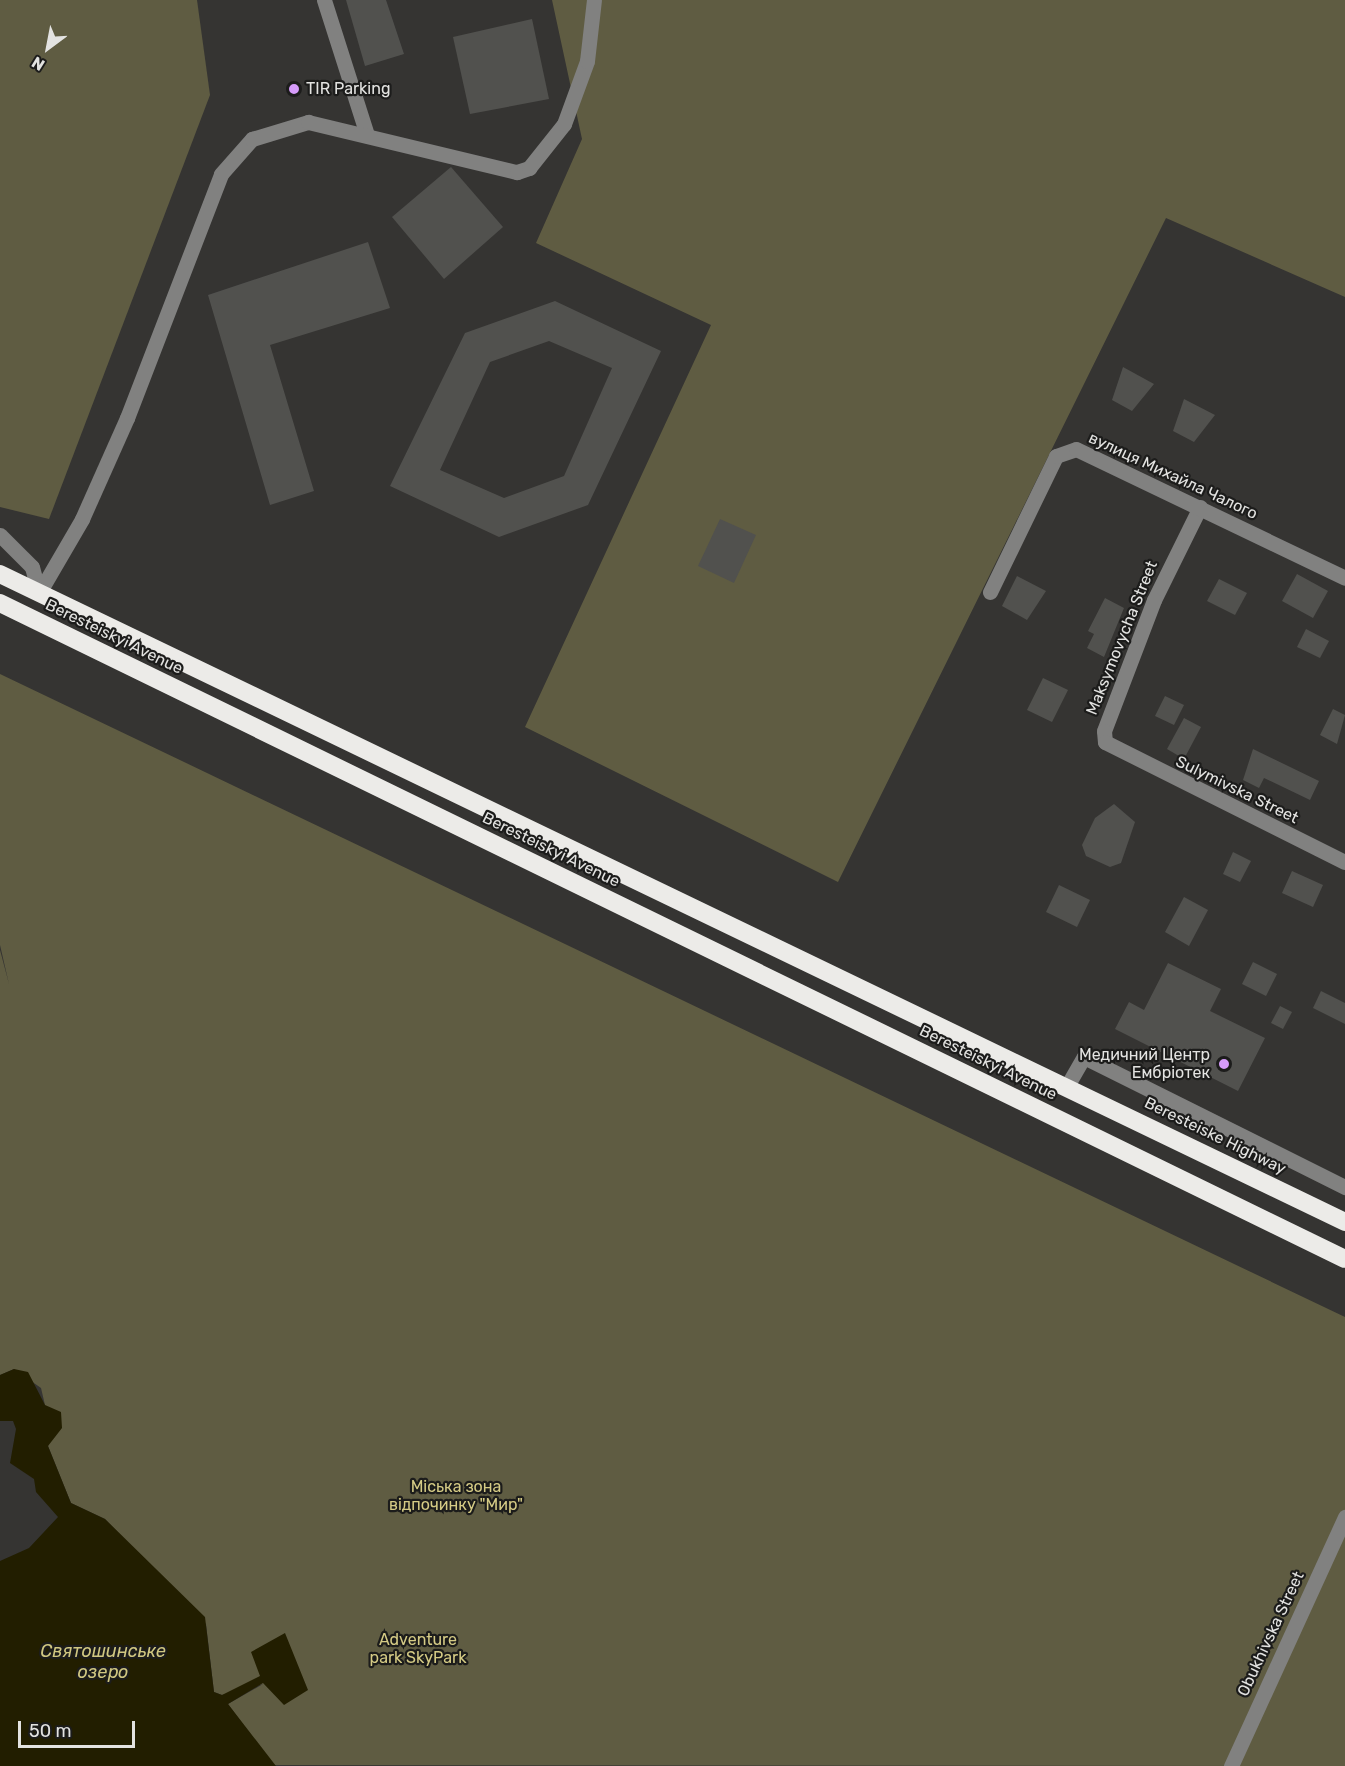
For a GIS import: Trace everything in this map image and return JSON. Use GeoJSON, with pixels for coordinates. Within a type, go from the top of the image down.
{"type":"FeatureCollection","features":[{"type":"Feature","properties":{"kind":"highway","name":"Beresteiskyi Avenue"},"geometry":{"type":"LineString","coordinates":[[0,574],[1067,1086]]}},
{"type":"Feature","properties":{"kind":"highway","name":"Beresteiskyi Avenue"},"geometry":{"type":"LineString","coordinates":[[0,603],[1345,1259]]}},
{"type":"Feature","properties":{"kind":"highway","name":"Beresteiske Highway"},"geometry":{"type":"LineString","coordinates":[[1067,1086],[1345,1222]]}},
{"type":"Feature","properties":{"kind":"street"},"geometry":{"type":"LineString","coordinates":[[324,0],[366,132]]}},
{"type":"Feature","properties":{"kind":"street"},"geometry":{"type":"LineString","coordinates":[[39,593],[82,519],[127,418],[221,174],[252,139],[308,122],[366,132],[517,172],[529,168],[564,124],[587,61],[594,0]]}},
{"type":"Feature","properties":{"kind":"street","name":"вулиця Михайла Чалого"},"geometry":{"type":"LineString","coordinates":[[990,592],[1056,456],[1064,451],[1076,449],[1345,578]]}},
{"type":"Feature","properties":{"kind":"street","name":"Maksymovycha Street"},"geometry":{"type":"LineString","coordinates":[[1112,750],[1104,731],[1154,600],[1200,507]]}},
{"type":"Feature","properties":{"kind":"street"},"geometry":{"type":"LineString","coordinates":[[0,535],[32,567],[39,593]]}},
{"type":"Feature","properties":{"kind":"street","name":"Sulymivska Street"},"geometry":{"type":"LineString","coordinates":[[1112,750],[1345,862]]}},
{"type":"Feature","properties":{"kind":"street"},"geometry":{"type":"LineString","coordinates":[[1067,1086],[1084,1057],[1345,1187]]}},
{"type":"Feature","properties":{"kind":"street","name":"Obukhivska Street"},"geometry":{"type":"LineString","coordinates":[[1231,1766],[1345,1517]]}},
{"type":"Feature","properties":{"kind":"green space"},"geometry":{"type":"Polygon","coordinates":[[[0,0],[197,0],[210,95],[49,519],[0,507],[0,0]]]}},
{"type":"Feature","properties":{"kind":"green space"},"geometry":{"type":"Polygon","coordinates":[[[552,0],[1345,0],[1345,297],[1166,218],[838,882],[525,727],[711,325],[536,243],[582,139],[552,0]]]}},
{"type":"Feature","properties":{"kind":"green space"},"geometry":{"type":"Polygon","coordinates":[[[0,674],[1345,1317],[1345,1766],[273,1765],[228,1704],[263,1684],[222,1695],[214,1692],[206,1624],[105,1519],[71,1503],[48,1446],[52,1435],[41,1388],[14,1369],[0,1375],[0,950],[9,984],[0,945],[0,674]]]}},
{"type":"Feature","properties":{"kind":"water","name":"Святошинське озеро"},"geometry":{"type":"Polygon","coordinates":[[[14,1369],[28,1372],[45,1405],[61,1412],[62,1428],[48,1446],[71,1503],[105,1519],[205,1617],[214,1692],[222,1695],[260,1676],[251,1652],[285,1633],[308,1690],[284,1705],[263,1683],[228,1704],[276,1766],[0,1766],[0,1561],[29,1548],[58,1517],[36,1492],[34,1479],[10,1463],[16,1429],[13,1421],[0,1421],[0,1375],[14,1369]]]}},
{"type":"Feature","properties":{"kind":"building"},"geometry":{"type":"Polygon","coordinates":[[[346,0],[386,0],[404,54],[365,66],[346,0]]]}},
{"type":"Feature","properties":{"kind":"building"},"geometry":{"type":"Polygon","coordinates":[[[532,19],[549,99],[470,114],[453,37],[532,19]]]}},
{"type":"Feature","properties":{"kind":"building"},"geometry":{"type":"Polygon","coordinates":[[[451,167],[503,227],[444,279],[392,217],[451,167]]]}},
{"type":"Feature","properties":{"kind":"building"},"geometry":{"type":"Polygon","coordinates":[[[368,242],[390,308],[270,345],[314,491],[270,505],[208,295],[368,242]]]}},
{"type":"Feature","properties":{"kind":"building"},"geometry":{"type":"Polygon","coordinates":[[[555,301],[661,351],[588,505],[499,537],[390,486],[465,333],[555,301]],[[549,341],[490,362],[440,470],[504,498],[564,476],[612,368],[549,341]]]}},
{"type":"Feature","properties":{"kind":"building"},"geometry":{"type":"Polygon","coordinates":[[[1123,367],[1154,384],[1132,411],[1112,400],[1123,367]]]}},
{"type":"Feature","properties":{"kind":"building"},"geometry":{"type":"Polygon","coordinates":[[[1184,399],[1215,415],[1194,442],[1173,431],[1184,399]]]}},
{"type":"Feature","properties":{"kind":"building"},"geometry":{"type":"Polygon","coordinates":[[[720,519],[756,535],[734,583],[698,566],[720,519]]]}},
{"type":"Feature","properties":{"kind":"building"},"geometry":{"type":"Polygon","coordinates":[[[1297,574],[1328,591],[1313,618],[1282,601],[1297,574]]]}},
{"type":"Feature","properties":{"kind":"building"},"geometry":{"type":"Polygon","coordinates":[[[1017,576],[1046,591],[1027,620],[1002,606],[1017,576]]]}},
{"type":"Feature","properties":{"kind":"building"},"geometry":{"type":"Polygon","coordinates":[[[1219,579],[1247,593],[1235,615],[1207,601],[1219,579]]]}},
{"type":"Feature","properties":{"kind":"building"},"geometry":{"type":"Polygon","coordinates":[[[1105,598],[1124,608],[1104,657],[1087,648],[1094,634],[1088,631],[1105,598]]]}},
{"type":"Feature","properties":{"kind":"building"},"geometry":{"type":"Polygon","coordinates":[[[1306,629],[1329,641],[1320,658],[1297,647],[1306,629]]]}},
{"type":"Feature","properties":{"kind":"building"},"geometry":{"type":"Polygon","coordinates":[[[1043,678],[1068,690],[1052,722],[1027,710],[1043,678]]]}},
{"type":"Feature","properties":{"kind":"building"},"geometry":{"type":"Polygon","coordinates":[[[1165,696],[1184,705],[1174,725],[1155,716],[1165,696]]]}},
{"type":"Feature","properties":{"kind":"building"},"geometry":{"type":"Polygon","coordinates":[[[1333,709],[1345,715],[1337,744],[1320,735],[1333,709]]]}},
{"type":"Feature","properties":{"kind":"building"},"geometry":{"type":"Polygon","coordinates":[[[1184,718],[1201,727],[1184,759],[1167,749],[1184,718]]]}},
{"type":"Feature","properties":{"kind":"building"},"geometry":{"type":"Polygon","coordinates":[[[1253,749],[1319,781],[1310,800],[1264,778],[1259,788],[1243,780],[1253,749]]]}},
{"type":"Feature","properties":{"kind":"building"},"geometry":{"type":"Polygon","coordinates":[[[1114,804],[1135,822],[1121,863],[1110,867],[1086,856],[1082,845],[1095,818],[1114,804]]]}},
{"type":"Feature","properties":{"kind":"building"},"geometry":{"type":"Polygon","coordinates":[[[1233,852],[1251,861],[1240,882],[1223,874],[1233,852]]]}},
{"type":"Feature","properties":{"kind":"building"},"geometry":{"type":"Polygon","coordinates":[[[1292,871],[1323,885],[1313,907],[1282,893],[1292,871]]]}},
{"type":"Feature","properties":{"kind":"building"},"geometry":{"type":"Polygon","coordinates":[[[1059,885],[1090,900],[1077,927],[1046,912],[1059,885]]]}},
{"type":"Feature","properties":{"kind":"building"},"geometry":{"type":"Polygon","coordinates":[[[1184,897],[1208,910],[1189,946],[1165,932],[1184,897]]]}},
{"type":"Feature","properties":{"kind":"building"},"geometry":{"type":"Polygon","coordinates":[[[1253,962],[1277,974],[1266,996],[1242,984],[1253,962]]]}},
{"type":"Feature","properties":{"kind":"building"},"geometry":{"type":"Polygon","coordinates":[[[1168,963],[1221,989],[1210,1011],[1265,1038],[1238,1091],[1115,1029],[1129,1002],[1144,1010],[1168,963]]]}},
{"type":"Feature","properties":{"kind":"building"},"geometry":{"type":"Polygon","coordinates":[[[1321,991],[1345,1003],[1345,1024],[1313,1008],[1321,991]]]}},
{"type":"Feature","properties":{"kind":"building"},"geometry":{"type":"Polygon","coordinates":[[[1280,1006],[1292,1012],[1283,1029],[1271,1023],[1280,1006]]]}},
{"type":"Feature","properties":{"kind":"place","name":"TIR Parking"},"geometry":{"type":"Point","coordinates":[294,89]}},
{"type":"Feature","properties":{"kind":"place","name":"Медичний Центр Ембріотек"},"geometry":{"type":"Point","coordinates":[1224,1064]}},
{"type":"Feature","properties":{"kind":"park label","name":"Міська зона відпочинку \"Мир\""},"geometry":{"type":"Point","coordinates":[456,1496]}},
{"type":"Feature","properties":{"kind":"park label","name":"Adventure park SkyPark"},"geometry":{"type":"Point","coordinates":[418,1649]}}]}
